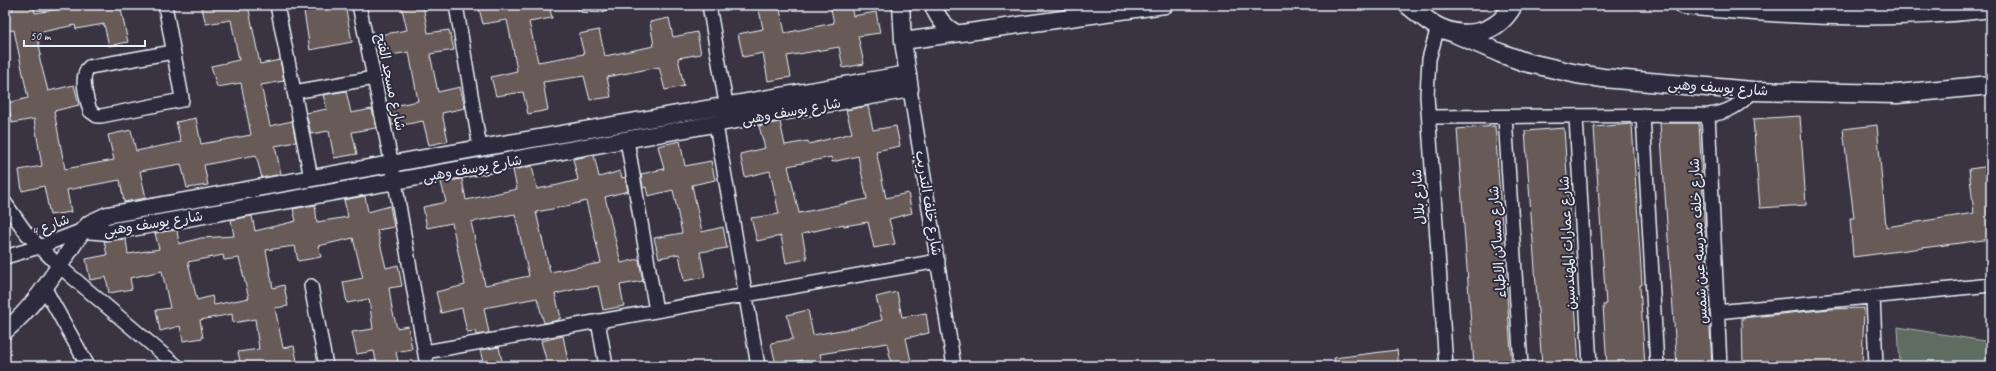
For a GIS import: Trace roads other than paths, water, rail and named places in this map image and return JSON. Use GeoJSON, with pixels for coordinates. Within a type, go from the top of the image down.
{"type":"FeatureCollection","features":[{"type":"Feature","properties":{"kind":"main road","name":"شارع يوسف وهبى"},"geometry":{"type":"LineString","coordinates":[[1408,5],[1445,29],[1500,53],[1525,62],[1577,74],[1754,91],[1897,94],[1991,86]]}},
{"type":"Feature","properties":{"kind":"main road"},"geometry":{"type":"LineString","coordinates":[[1445,29],[1464,34],[1477,33],[1490,29],[1500,23],[1514,5]]}},
{"type":"Feature","properties":{"kind":"main road"},"geometry":{"type":"LineString","coordinates":[[1684,5],[1808,15],[1916,14],[1991,8]]}},
{"type":"Feature","properties":{"kind":"street"},"geometry":{"type":"LineString","coordinates":[[165,5],[182,100],[101,116],[97,116],[90,111],[84,78],[85,70],[89,67],[173,52]]}},
{"type":"Feature","properties":{"kind":"street"},"geometry":{"type":"LineString","coordinates":[[277,5],[311,178]]}},
{"type":"Feature","properties":{"kind":"street","name":"شارع مسجد الفتح"},"geometry":{"type":"LineString","coordinates":[[359,5],[392,165],[427,366]]}},
{"type":"Feature","properties":{"kind":"street"},"geometry":{"type":"LineString","coordinates":[[456,5],[480,148]]}},
{"type":"Feature","properties":{"kind":"street"},"geometry":{"type":"LineString","coordinates":[[584,5],[601,5]]}},
{"type":"Feature","properties":{"kind":"street"},"geometry":{"type":"LineString","coordinates":[[709,5],[727,106],[723,124],[746,295],[758,366]]}},
{"type":"Feature","properties":{"kind":"street","name":"شارع خلف التدريب"},"geometry":{"type":"LineString","coordinates":[[901,5],[903,41],[909,82],[954,366]]}},
{"type":"Feature","properties":{"kind":"street"},"geometry":{"type":"LineString","coordinates":[[933,5],[935,12],[944,24],[956,33]]}},
{"type":"Feature","properties":{"kind":"street"},"geometry":{"type":"LineString","coordinates":[[903,41],[956,33],[1072,11],[1165,5]]}},
{"type":"Feature","properties":{"kind":"street","name":"شارع بلال"},"geometry":{"type":"LineString","coordinates":[[1445,29],[1432,42],[1427,77],[1446,366]]}},
{"type":"Feature","properties":{"kind":"street"},"geometry":{"type":"LineString","coordinates":[[294,92],[374,78]]}},
{"type":"Feature","properties":{"kind":"street","name":"شارع يوسف وهبى"},"geometry":{"type":"LineString","coordinates":[[83,230],[90,224],[107,215],[311,178],[727,106],[909,82]]}},
{"type":"Feature","properties":{"kind":"street","name":"شارع يوسف وهبى"},"geometry":{"type":"LineString","coordinates":[[83,230],[109,232],[723,124],[909,82]]}},
{"type":"Feature","properties":{"kind":"street"},"geometry":{"type":"LineString","coordinates":[[1429,117],[1576,118],[1708,115],[1728,111],[1737,106],[1754,91]]}},
{"type":"Feature","properties":{"kind":"street","name":"شارع خلف مدرسه عين شمس"},"geometry":{"type":"LineString","coordinates":[[1708,115],[1720,366]]}},
{"type":"Feature","properties":{"kind":"street"},"geometry":{"type":"LineString","coordinates":[[1642,116],[1657,366]]}},
{"type":"Feature","properties":{"kind":"street","name":"شارع مساكن الاطباء"},"geometry":{"type":"LineString","coordinates":[[1505,117],[1521,366]]}},
{"type":"Feature","properties":{"kind":"street","name":"شارع عمارات المهندسين"},"geometry":{"type":"LineString","coordinates":[[1576,118],[1590,366]]}},
{"type":"Feature","properties":{"kind":"street"},"geometry":{"type":"LineString","coordinates":[[627,140],[656,311]]}},
{"type":"Feature","properties":{"kind":"street"},"geometry":{"type":"LineString","coordinates":[[5,203],[39,247],[58,266],[177,366]]}},
{"type":"Feature","properties":{"kind":"street"},"geometry":{"type":"LineString","coordinates":[[5,331],[32,305],[45,289],[58,266],[83,230]]}},
{"type":"Feature","properties":{"kind":"street","name":"شارع 4"},"geometry":{"type":"LineString","coordinates":[[5,257],[39,247],[83,230]]}},
{"type":"Feature","properties":{"kind":"street"},"geometry":{"type":"LineString","coordinates":[[425,352],[938,261]]}},
{"type":"Feature","properties":{"kind":"street"},"geometry":{"type":"LineString","coordinates":[[1717,312],[1991,285]]}},
{"type":"Feature","properties":{"kind":"street"},"geometry":{"type":"LineString","coordinates":[[311,286],[326,366]]}},
{"type":"Feature","properties":{"kind":"street"},"geometry":{"type":"LineString","coordinates":[[45,289],[88,366]]}},
{"type":"Feature","properties":{"kind":"street"},"geometry":{"type":"LineString","coordinates":[[1873,297],[1876,366]]}},
{"type":"Feature","properties":{"kind":"street"},"geometry":{"type":"LineString","coordinates":[[598,321],[606,366]]}}]}
